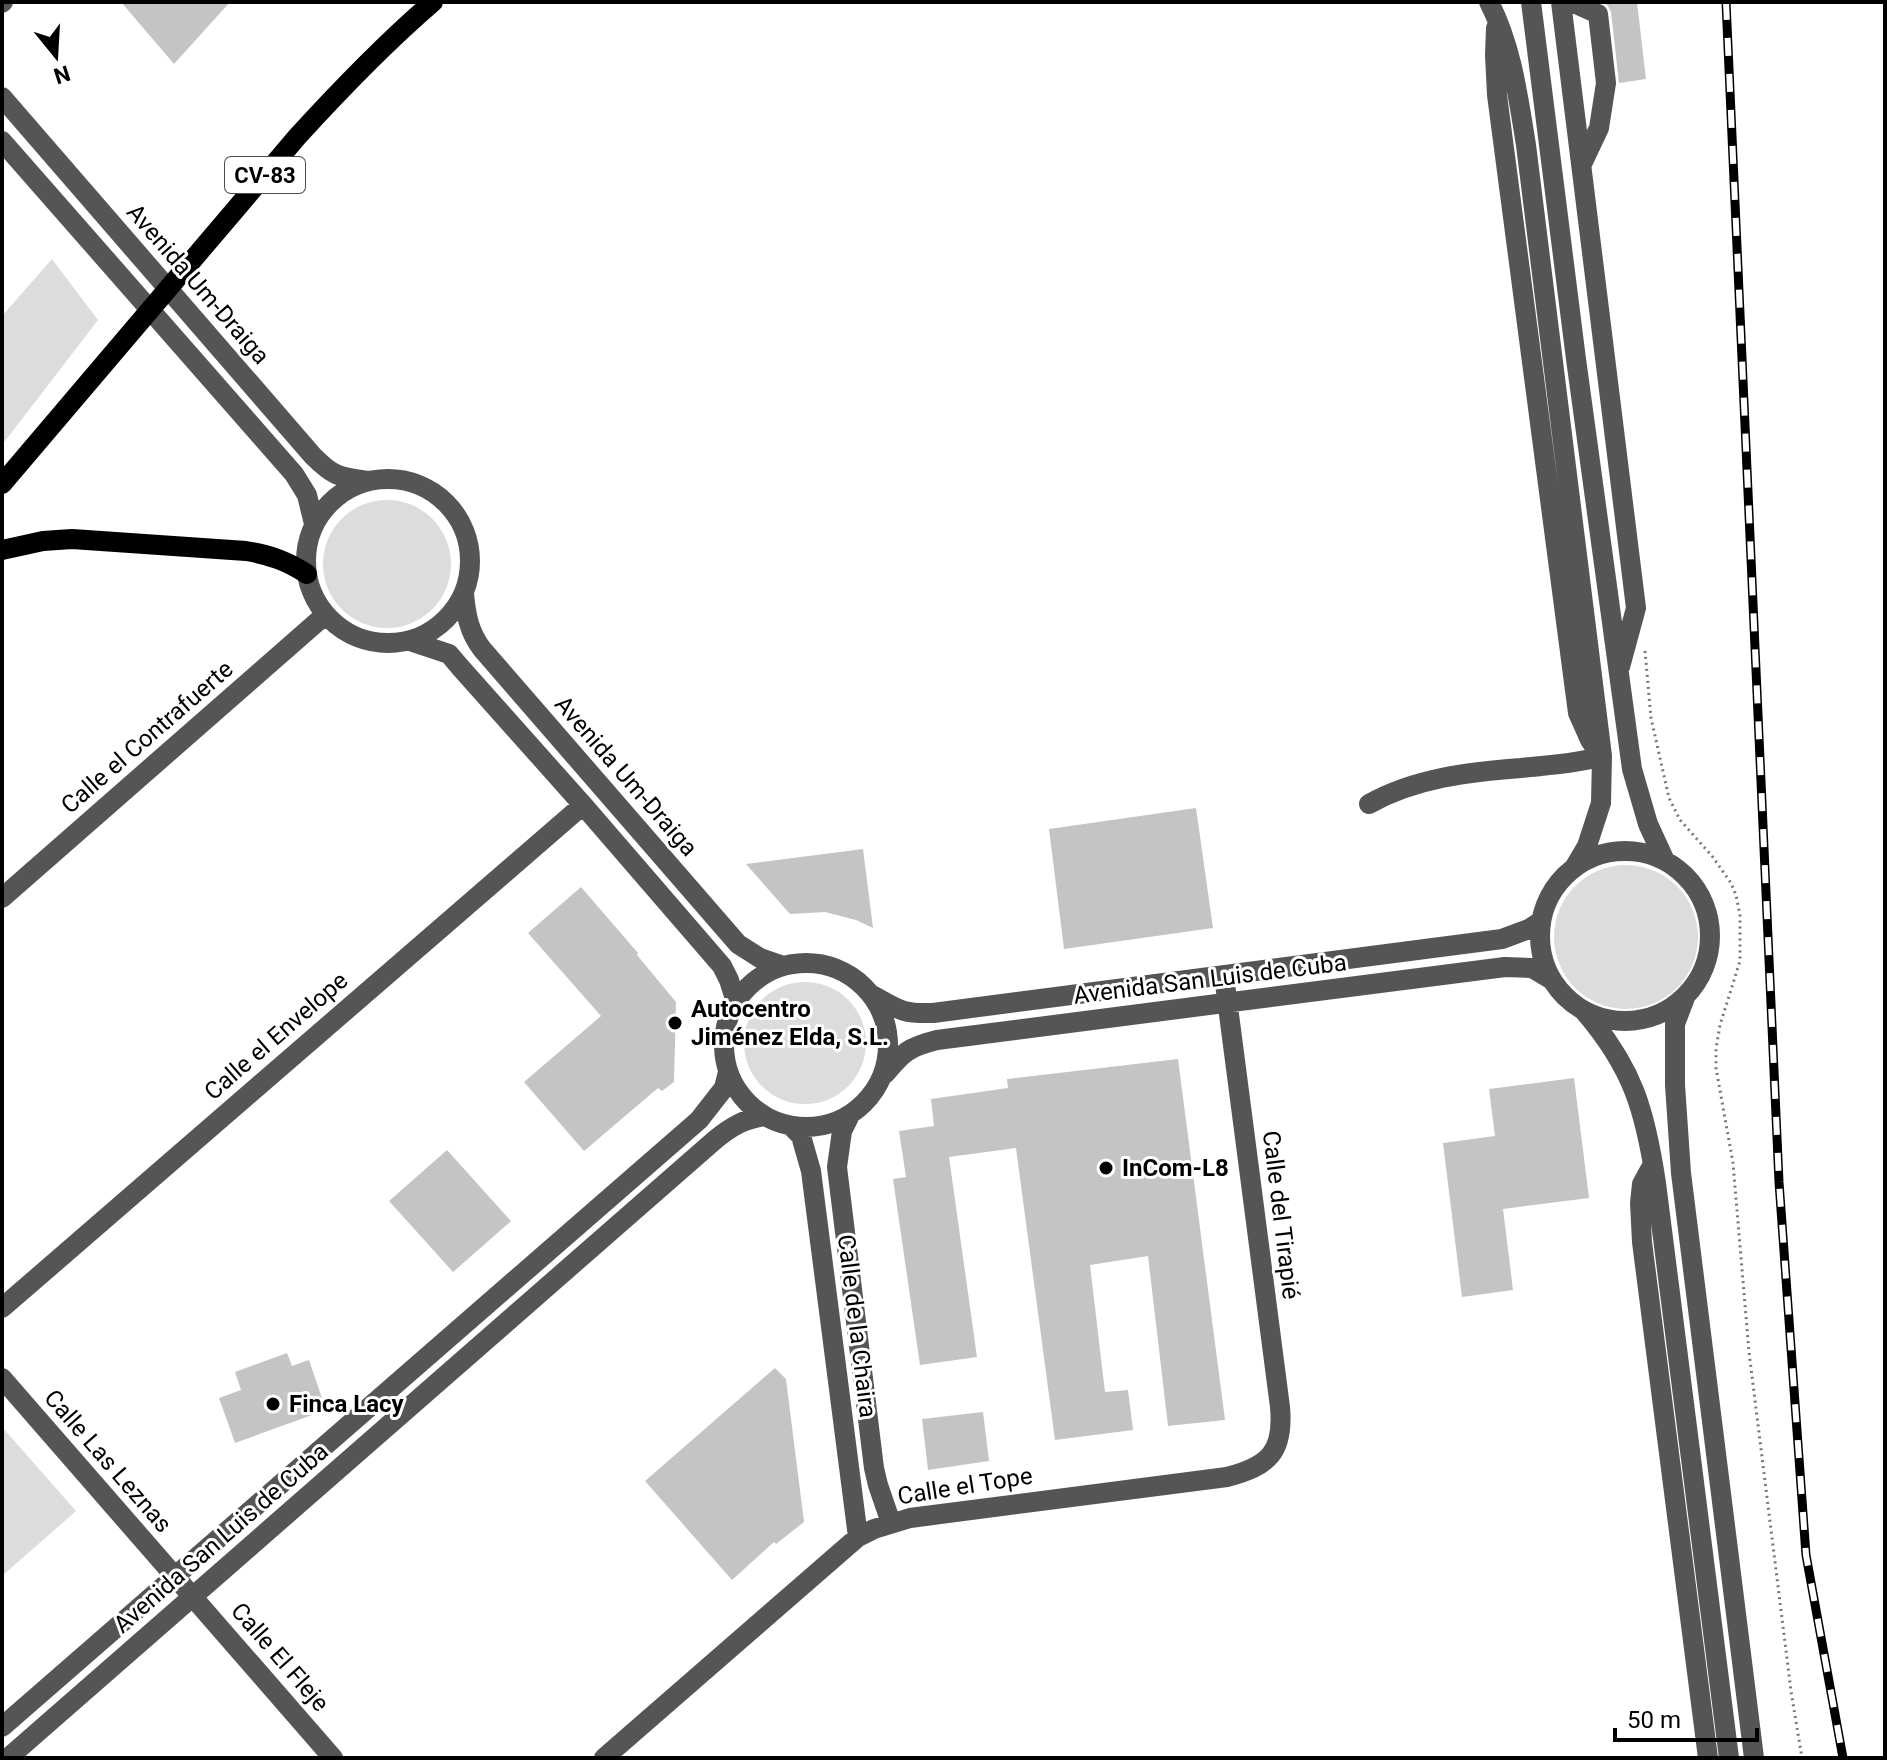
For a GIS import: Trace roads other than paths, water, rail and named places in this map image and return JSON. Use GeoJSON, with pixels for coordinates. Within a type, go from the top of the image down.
{"type":"FeatureCollection","features":[{"type":"Feature","properties":{"kind":"main road","name":"CV-83"},"geometry":{"type":"LineString","coordinates":[[2,484],[297,137],[346,83],[433,2]]}},
{"type":"Feature","properties":{"kind":"main road"},"geometry":{"type":"LineString","coordinates":[[2,550],[43,541],[72,539],[246,551],[271,556],[307,574]]}},
{"type":"Feature","properties":{"kind":"street"},"geometry":{"type":"LineString","coordinates":[[1531,2],[1632,769],[1648,824],[1665,861]]}},
{"type":"Feature","properties":{"kind":"street"},"geometry":{"type":"LineString","coordinates":[[1561,2],[1636,608],[1618,675]]}},
{"type":"Feature","properties":{"kind":"street"},"geometry":{"type":"LineString","coordinates":[[1578,2],[1578,5],[1598,14],[1606,83],[1599,128],[1582,164]]}},
{"type":"Feature","properties":{"kind":"street"},"geometry":{"type":"LineString","coordinates":[[1493,9],[1514,73],[1526,145],[1602,756],[1601,803],[1587,846],[1548,901],[1541,921],[1540,941],[1552,980],[1571,1002],[1584,1011],[1605,1019],[1627,1021],[1649,1018],[1669,1009],[1686,995],[1699,977],[1708,956],[1710,934],[1707,912],[1698,892],[1684,874],[1665,861],[1643,853],[1619,851],[1595,857],[1574,868]]}},
{"type":"Feature","properties":{"kind":"street","name":"Avenida Um-Draiga"},"geometry":{"type":"LineString","coordinates":[[2,97],[313,456],[329,472],[344,478],[369,481]]}},
{"type":"Feature","properties":{"kind":"street"},"geometry":{"type":"LineString","coordinates":[[2,141],[294,474],[307,495],[314,524]]}},
{"type":"Feature","properties":{"kind":"street"},"geometry":{"type":"LineString","coordinates":[[369,481],[406,481],[431,491],[451,508],[465,532],[471,558],[464,594],[442,623],[410,641],[387,644],[364,640],[343,630],[325,615],[315,600],[307,574],[306,549],[314,524],[340,494],[369,481]]}},
{"type":"Feature","properties":{"kind":"street","name":"Avenida Um-Draiga"},"geometry":{"type":"LineString","coordinates":[[464,594],[466,616],[473,637],[482,649],[738,944],[760,958],[783,966]]}},
{"type":"Feature","properties":{"kind":"street","name":"Calle el Contrafuerte"},"geometry":{"type":"LineString","coordinates":[[2,898],[325,615]]}},
{"type":"Feature","properties":{"kind":"street"},"geometry":{"type":"LineString","coordinates":[[410,641],[449,654],[722,966],[736,1002]]}},
{"type":"Feature","properties":{"kind":"street"},"geometry":{"type":"LineString","coordinates":[[1369,804],[1389,792],[1459,775],[1566,764],[1602,756]]}},
{"type":"Feature","properties":{"kind":"street","name":"Calle el Envelope"},"geometry":{"type":"LineString","coordinates":[[2,1308],[583,805]]}},
{"type":"Feature","properties":{"kind":"street","name":"Avenida San Luis de Cuba"},"geometry":{"type":"LineString","coordinates":[[874,996],[910,1014],[933,1013],[1502,939],[1541,921]]}},
{"type":"Feature","properties":{"kind":"street"},"geometry":{"type":"LineString","coordinates":[[808,962],[833,966],[856,978],[874,996],[886,1020],[890,1047],[885,1074],[871,1097],[850,1115],[822,1127],[792,1127],[764,1116],[748,1105],[736,1090],[723,1048],[726,1024],[736,1002],[756,979],[783,966],[808,962]]}},
{"type":"Feature","properties":{"kind":"street","name":"Avenida San Luis de Cuba"},"geometry":{"type":"LineString","coordinates":[[885,1074],[900,1056],[916,1045],[937,1040],[1505,967],[1532,968],[1552,980]]}},
{"type":"Feature","properties":{"kind":"street","name":"Calle del Tirapié"},"geometry":{"type":"LineString","coordinates":[[1224,976],[1281,1424],[1280,1437],[1268,1458]]}},
{"type":"Feature","properties":{"kind":"street"},"geometry":{"type":"LineString","coordinates":[[1686,995],[1675,1024],[1675,1085],[1681,1173],[1754,1758]]}},
{"type":"Feature","properties":{"kind":"street"},"geometry":{"type":"LineString","coordinates":[[1584,1011],[1612,1046],[1633,1085],[1643,1114],[1653,1164],[1729,1758]]}},
{"type":"Feature","properties":{"kind":"street","name":"Avenida San Luis de Cuba"},"geometry":{"type":"LineString","coordinates":[[8,1758],[185,1588],[699,1120],[724,1088],[728,1072]]}},
{"type":"Feature","properties":{"kind":"street","name":"Calle de la Chaira"},"geometry":{"type":"LineString","coordinates":[[850,1115],[842,1131],[837,1167],[874,1468],[891,1523]]}},
{"type":"Feature","properties":{"kind":"street","name":"Avenida San Luis de Cuba"},"geometry":{"type":"LineString","coordinates":[[2,1727],[185,1588],[716,1139],[748,1118],[764,1116]]}},
{"type":"Feature","properties":{"kind":"street","name":"Calle de la Chaira"},"geometry":{"type":"LineString","coordinates":[[792,1127],[801,1136],[811,1171],[858,1537]]}},
{"type":"Feature","properties":{"kind":"street"},"geometry":{"type":"LineString","coordinates":[[1653,1164],[1642,1184],[1642,1242],[1708,1758]]}},
{"type":"Feature","properties":{"kind":"street","name":"Calle Las Leznas"},"geometry":{"type":"LineString","coordinates":[[2,1378],[185,1588]]}},
{"type":"Feature","properties":{"kind":"street","name":"Calle el Tope"},"geometry":{"type":"LineString","coordinates":[[604,1758],[858,1537],[874,1529],[910,1518],[1227,1477],[1250,1471],[1268,1458]]}},
{"type":"Feature","properties":{"kind":"street","name":"Calle El Fleje"},"geometry":{"type":"LineString","coordinates":[[185,1588],[333,1758]]}},
{"type":"Feature","properties":{"kind":"railway"},"geometry":{"type":"LineString","coordinates":[[1726,2],[1779,1182],[1806,1555],[1843,1758]]}},
{"type":"Feature","properties":{"kind":"place","name":"Autocentro Jiménez Elda, S.L."},"geometry":{"type":"Point","coordinates":[675,1023]}},
{"type":"Feature","properties":{"kind":"place","name":"InCom-L8"},"geometry":{"type":"Point","coordinates":[1106,1168]}},
{"type":"Feature","properties":{"kind":"place","name":"Finca Lacy"},"geometry":{"type":"Point","coordinates":[273,1404]}}]}
